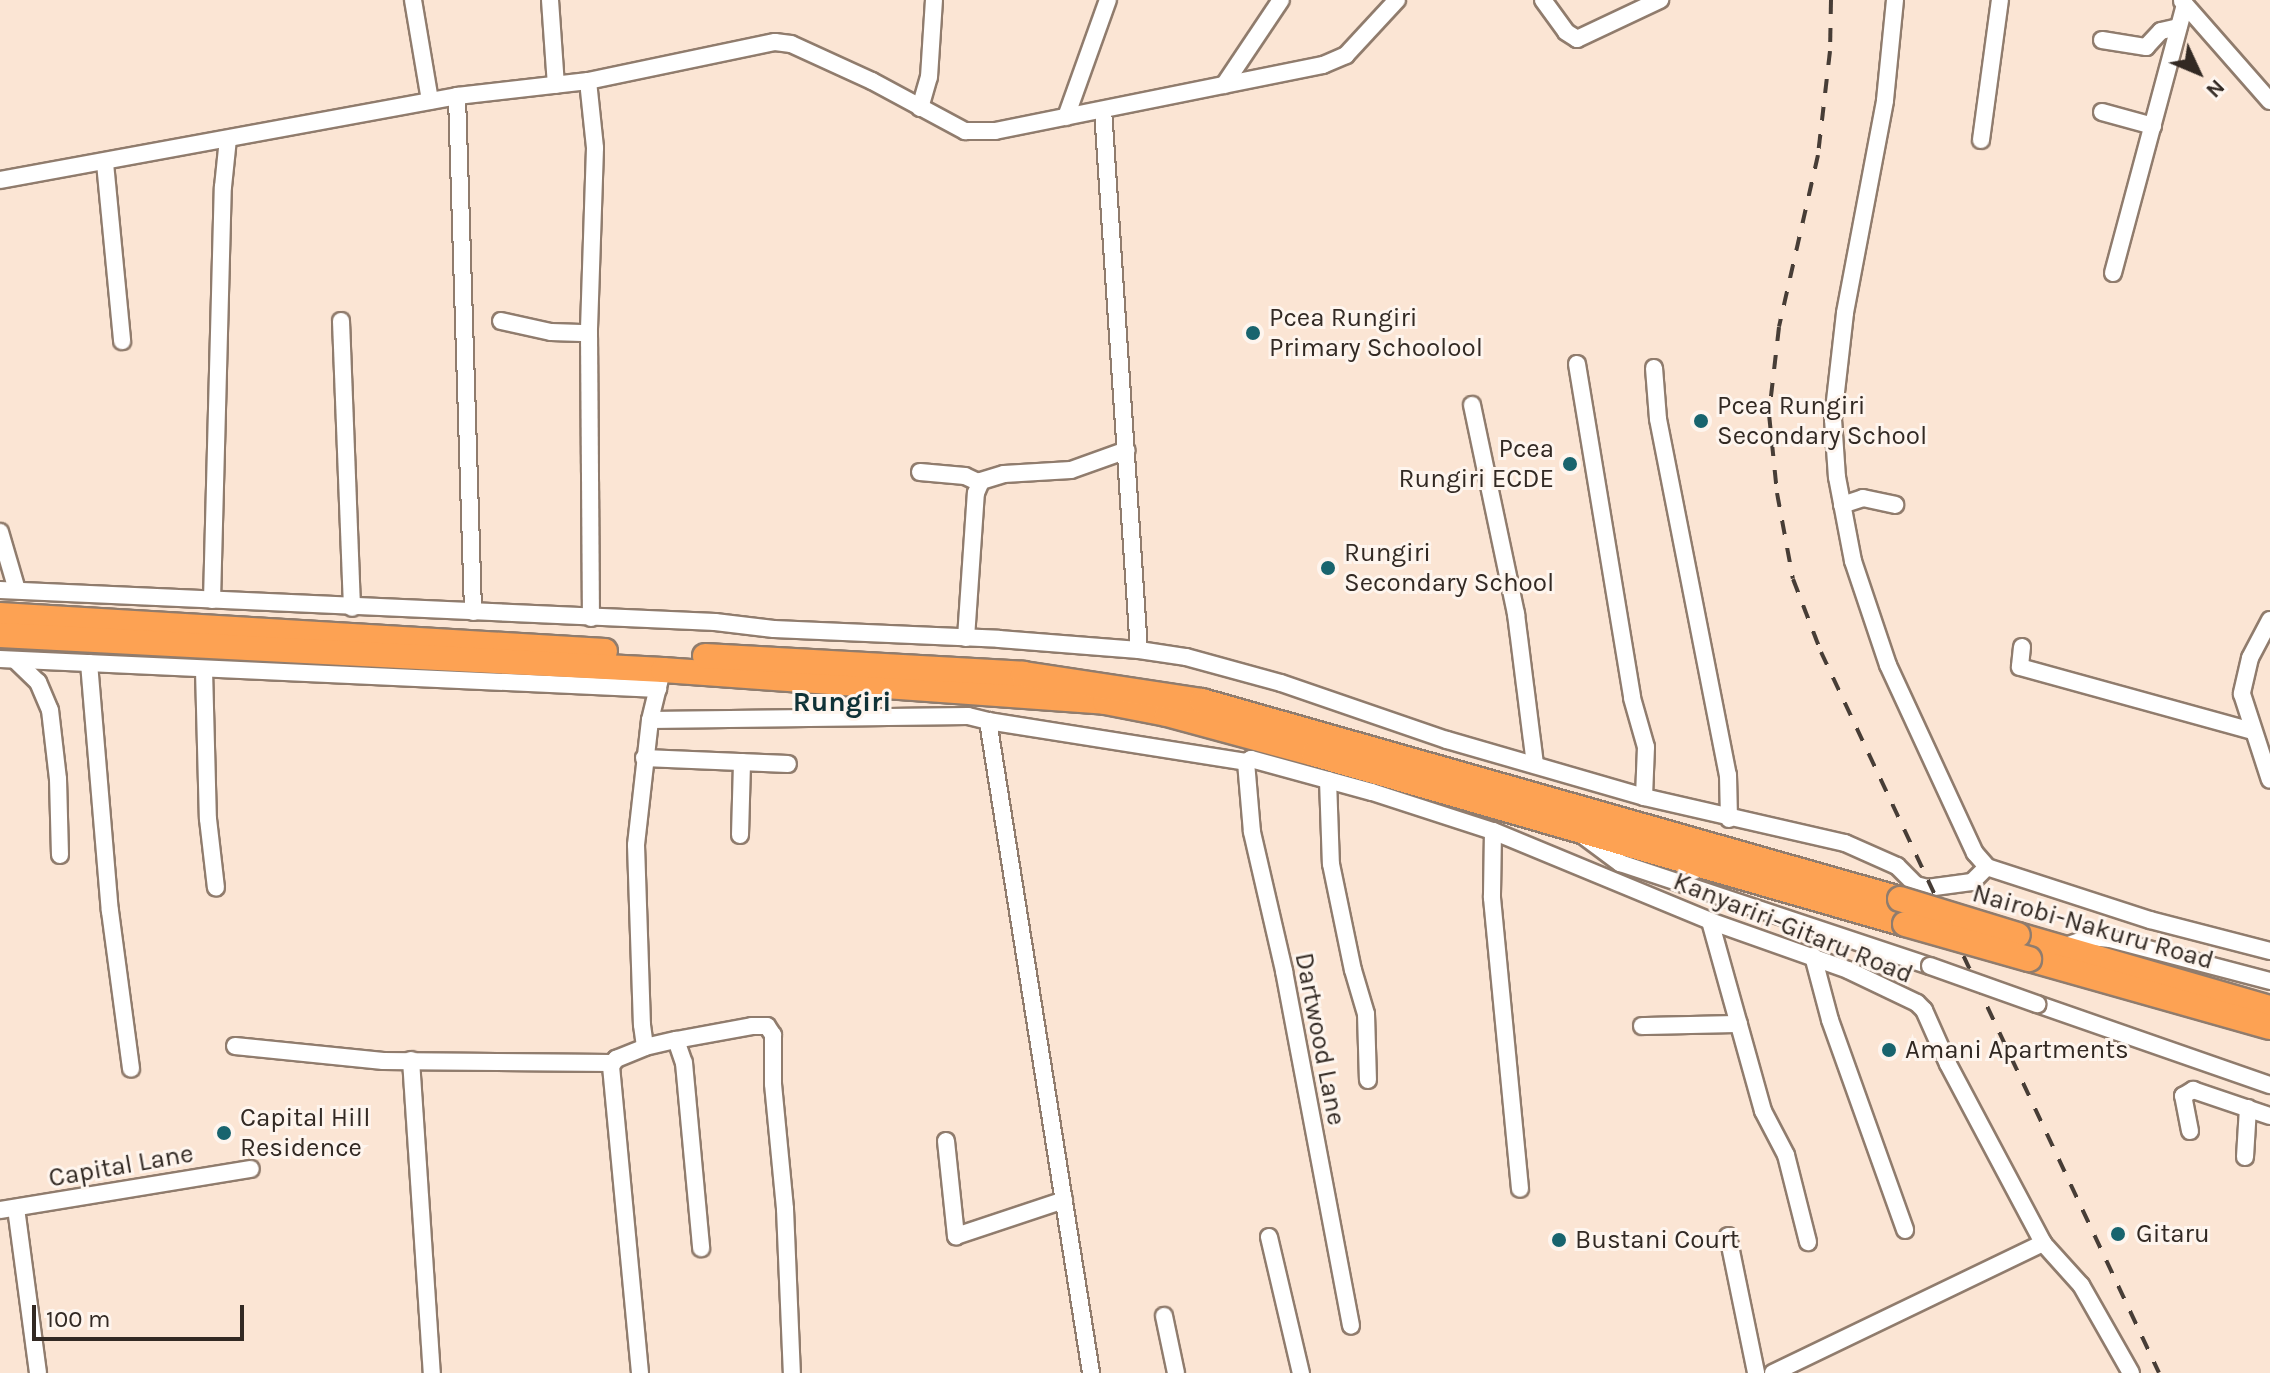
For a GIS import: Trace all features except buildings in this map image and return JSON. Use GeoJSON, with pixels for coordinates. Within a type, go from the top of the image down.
{"type":"FeatureCollection","features":[{"type":"Feature","properties":{"kind":"highway","name":"Nairobi-Nakuru Road"},"geometry":{"type":"LineString","coordinates":[[0,615],[1023,674],[1143,690],[1217,705],[1900,899],[2270,1008]]}},
{"type":"Feature","properties":{"kind":"highway","name":"Nairobi-Nakuru Road"},"geometry":{"type":"LineString","coordinates":[[0,635],[660,679],[1105,702],[1167,714],[1314,754],[1581,833],[2270,1027]]}},
{"type":"Feature","properties":{"kind":"street"},"geometry":{"type":"LineString","coordinates":[[413,0],[430,101]]}},
{"type":"Feature","properties":{"kind":"street"},"geometry":{"type":"LineString","coordinates":[[550,0],[556,85]]}},
{"type":"Feature","properties":{"kind":"street"},"geometry":{"type":"LineString","coordinates":[[920,108],[929,77],[934,0]]}},
{"type":"Feature","properties":{"kind":"street"},"geometry":{"type":"LineString","coordinates":[[1066,117],[1108,0]]}},
{"type":"Feature","properties":{"kind":"street"},"geometry":{"type":"LineString","coordinates":[[1224,85],[1281,0]]}},
{"type":"Feature","properties":{"kind":"street"},"geometry":{"type":"LineString","coordinates":[[0,180],[457,96],[588,81],[775,42],[791,44],[872,81],[965,131],[980,132],[1103,110],[1338,59],[1397,0]]}},
{"type":"Feature","properties":{"kind":"street"},"geometry":{"type":"LineString","coordinates":[[1543,0],[1566,32],[1577,39],[1660,0]]}},
{"type":"Feature","properties":{"kind":"street"},"geometry":{"type":"LineString","coordinates":[[1895,0],[1885,101],[1845,313],[1833,419],[1842,505],[1853,561],[1888,665],[1975,853],[1987,867],[2150,920],[2270,951]]}},
{"type":"Feature","properties":{"kind":"street"},"geometry":{"type":"LineString","coordinates":[[1981,140],[2000,0]]}},
{"type":"Feature","properties":{"kind":"street"},"geometry":{"type":"LineString","coordinates":[[2113,273],[2183,2]]}},
{"type":"Feature","properties":{"kind":"street"},"geometry":{"type":"LineString","coordinates":[[2183,2],[2270,101]]}},
{"type":"Feature","properties":{"kind":"street"},"geometry":{"type":"LineString","coordinates":[[2102,40],[2146,47],[2161,31],[2179,27]]}},
{"type":"Feature","properties":{"kind":"street"},"geometry":{"type":"LineString","coordinates":[[588,81],[595,148],[589,333],[591,618]]}},
{"type":"Feature","properties":{"kind":"street"},"geometry":{"type":"LineString","coordinates":[[457,96],[473,612]]}},
{"type":"Feature","properties":{"kind":"street"},"geometry":{"type":"LineString","coordinates":[[1103,110],[1112,204],[1117,361],[1127,450],[1139,650]]}},
{"type":"Feature","properties":{"kind":"street"},"geometry":{"type":"LineString","coordinates":[[2102,112],[2153,126]]}},
{"type":"Feature","properties":{"kind":"street"},"geometry":{"type":"LineString","coordinates":[[212,600],[222,203],[228,139]]}},
{"type":"Feature","properties":{"kind":"street"},"geometry":{"type":"LineString","coordinates":[[105,163],[122,341]]}},
{"type":"Feature","properties":{"kind":"street"},"geometry":{"type":"LineString","coordinates":[[341,321],[352,608]]}},
{"type":"Feature","properties":{"kind":"street"},"geometry":{"type":"LineString","coordinates":[[501,321],[551,332],[589,333]]}},
{"type":"Feature","properties":{"kind":"street"},"geometry":{"type":"LineString","coordinates":[[1577,364],[1632,698],[1646,747],[1644,797]]}},
{"type":"Feature","properties":{"kind":"street"},"geometry":{"type":"LineString","coordinates":[[1654,368],[1658,419],[1728,775],[1729,819]]}},
{"type":"Feature","properties":{"kind":"street"},"geometry":{"type":"LineString","coordinates":[[1472,405],[1516,614],[1535,765]]}},
{"type":"Feature","properties":{"kind":"street"},"geometry":{"type":"LineString","coordinates":[[920,472],[965,476],[980,483],[1004,474],[1071,470],[1127,450]]}},
{"type":"Feature","properties":{"kind":"street"},"geometry":{"type":"LineString","coordinates":[[966,638],[976,493],[980,483]]}},
{"type":"Feature","properties":{"kind":"street"},"geometry":{"type":"LineString","coordinates":[[1842,505],[1863,498],[1895,505]]}},
{"type":"Feature","properties":{"kind":"street"},"geometry":{"type":"LineString","coordinates":[[0,532],[8,590],[966,638],[1139,650],[1186,657],[1281,683],[1447,740],[1644,797],[1729,819],[1845,843],[1897,866],[1916,885],[1927,888],[1972,882],[1987,867]]}},
{"type":"Feature","properties":{"kind":"street"},"geometry":{"type":"LineString","coordinates":[[2270,620],[2250,658],[2243,686],[2243,701],[2270,780]]}},
{"type":"Feature","properties":{"kind":"street"},"geometry":{"type":"LineString","coordinates":[[2022,647],[2020,667],[2252,731]]}},
{"type":"Feature","properties":{"kind":"street"},"geometry":{"type":"LineString","coordinates":[[7,660],[204,670],[660,679],[644,758],[636,873],[637,943],[645,1047]]}},
{"type":"Feature","properties":{"kind":"street"},"geometry":{"type":"LineString","coordinates":[[7,660],[38,682],[50,710],[58,779],[60,855]]}},
{"type":"Feature","properties":{"kind":"street"},"geometry":{"type":"LineString","coordinates":[[89,663],[110,911],[131,1069]]}},
{"type":"Feature","properties":{"kind":"street"},"geometry":{"type":"LineString","coordinates":[[204,670],[208,819],[216,888]]}},
{"type":"Feature","properties":{"kind":"street","name":"Kanyariri-Gitaru Road"},"geometry":{"type":"LineString","coordinates":[[650,720],[968,716],[1246,762],[1251,759],[1493,831],[1710,921],[1813,956],[1895,992],[1924,1010],[1948,1064],[2043,1243],[2081,1285],[2131,1373]]}},
{"type":"Feature","properties":{"kind":"street"},"geometry":{"type":"LineString","coordinates":[[988,721],[1091,1373]]}},
{"type":"Feature","properties":{"kind":"street"},"geometry":{"type":"LineString","coordinates":[[644,758],[788,764]]}},
{"type":"Feature","properties":{"kind":"street"},"geometry":{"type":"LineString","coordinates":[[740,835],[742,762]]}},
{"type":"Feature","properties":{"kind":"street","name":"Dartwood Lane"},"geometry":{"type":"LineString","coordinates":[[1246,762],[1252,832],[1286,983],[1351,1326]]}},
{"type":"Feature","properties":{"kind":"street"},"geometry":{"type":"LineString","coordinates":[[1328,780],[1331,864],[1353,970],[1366,1014],[1368,1080]]}},
{"type":"Feature","properties":{"kind":"street"},"geometry":{"type":"LineString","coordinates":[[1493,831],[1492,898],[1520,1189]]}},
{"type":"Feature","properties":{"kind":"street"},"geometry":{"type":"LineString","coordinates":[[1581,833],[1620,863],[1930,966],[2270,1085]]}},
{"type":"Feature","properties":{"kind":"street"},"geometry":{"type":"LineString","coordinates":[[1572,864],[1620,863]]}},
{"type":"Feature","properties":{"kind":"street"},"geometry":{"type":"LineString","coordinates":[[1710,921],[1763,1111],[1786,1155],[1808,1242]]}},
{"type":"Feature","properties":{"kind":"street"},"geometry":{"type":"LineString","coordinates":[[2062,948],[2091,937],[2110,939],[2270,981]]}},
{"type":"Feature","properties":{"kind":"street"},"geometry":{"type":"LineString","coordinates":[[1813,956],[1830,1020],[1905,1230]]}},
{"type":"Feature","properties":{"kind":"street"},"geometry":{"type":"LineString","coordinates":[[1642,1026],[1739,1024]]}},
{"type":"Feature","properties":{"kind":"street"},"geometry":{"type":"LineString","coordinates":[[235,1046],[383,1061],[611,1063],[645,1047],[752,1026],[767,1026],[773,1035],[773,1084],[785,1209],[792,1373]]}},
{"type":"Feature","properties":{"kind":"street"},"geometry":{"type":"LineString","coordinates":[[676,1040],[684,1063],[692,1120],[701,1248]]}},
{"type":"Feature","properties":{"kind":"street"},"geometry":{"type":"LineString","coordinates":[[411,1060],[432,1373]]}},
{"type":"Feature","properties":{"kind":"street"},"geometry":{"type":"LineString","coordinates":[[611,1063],[640,1373]]}},
{"type":"Feature","properties":{"kind":"street"},"geometry":{"type":"LineString","coordinates":[[2190,1131],[2183,1096],[2187,1091],[2202,1091],[2270,1116]]}},
{"type":"Feature","properties":{"kind":"street"},"geometry":{"type":"LineString","coordinates":[[2245,1157],[2248,1108]]}},
{"type":"Feature","properties":{"kind":"street"},"geometry":{"type":"LineString","coordinates":[[946,1141],[956,1236],[1064,1200]]}},
{"type":"Feature","properties":{"kind":"street","name":"Capital Lane"},"geometry":{"type":"LineString","coordinates":[[8,1209],[251,1169]]}},
{"type":"Feature","properties":{"kind":"street"},"geometry":{"type":"LineString","coordinates":[[8,1209],[38,1373]]}},
{"type":"Feature","properties":{"kind":"street"},"geometry":{"type":"LineString","coordinates":[[1728,1236],[1756,1373]]}},
{"type":"Feature","properties":{"kind":"street"},"geometry":{"type":"LineString","coordinates":[[1269,1237],[1301,1373]]}},
{"type":"Feature","properties":{"kind":"street"},"geometry":{"type":"LineString","coordinates":[[1773,1373],[2043,1243]]}},
{"type":"Feature","properties":{"kind":"street"},"geometry":{"type":"LineString","coordinates":[[1164,1316],[1176,1373]]}},
{"type":"Feature","properties":{"kind":"railway"},"geometry":{"type":"LineString","coordinates":[[1831,0],[1830,51],[1818,155],[1779,327],[1769,414],[1777,493],[1793,579],[1821,652],[2159,1373]]}},
{"type":"Feature","properties":{"kind":"place","name":"Pcea Rungiri Primary Schoolool"},"geometry":{"type":"Point","coordinates":[1253,333]}},
{"type":"Feature","properties":{"kind":"place","name":"Pcea Rungiri Secondary School"},"geometry":{"type":"Point","coordinates":[1701,421]}},
{"type":"Feature","properties":{"kind":"place","name":"Pcea Rungiri ECDE"},"geometry":{"type":"Point","coordinates":[1570,464]}},
{"type":"Feature","properties":{"kind":"place","name":"Rungiri Secondary School"},"geometry":{"type":"Point","coordinates":[1328,568]}},
{"type":"Feature","properties":{"kind":"place","name":"Amani Apartments"},"geometry":{"type":"Point","coordinates":[1889,1050]}},
{"type":"Feature","properties":{"kind":"place","name":"Capital Hill Residence"},"geometry":{"type":"Point","coordinates":[224,1133]}},
{"type":"Feature","properties":{"kind":"place","name":"Gitaru"},"geometry":{"type":"Point","coordinates":[2118,1234]}},
{"type":"Feature","properties":{"kind":"place","name":"Bustani Court"},"geometry":{"type":"Point","coordinates":[1559,1240]}},
{"type":"Feature","properties":{"kind":"district","name":"Rungiri"},"geometry":{"type":"Point","coordinates":[842,702]}}]}
